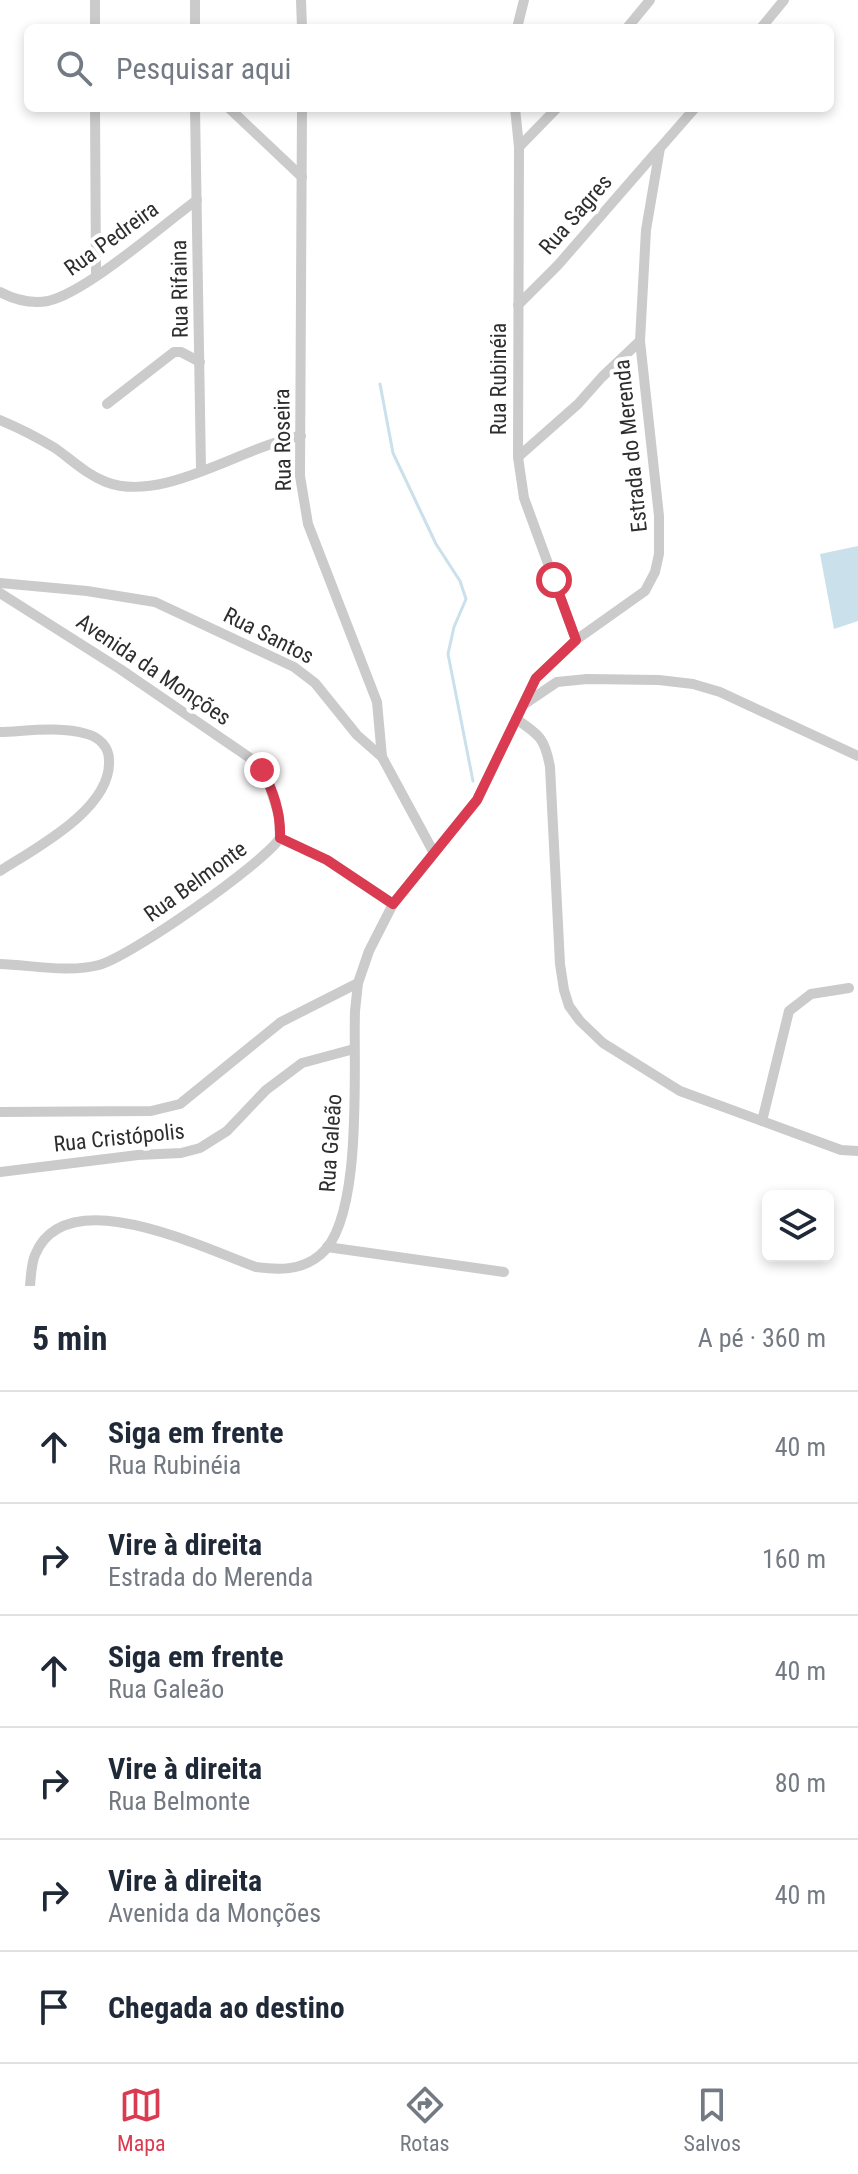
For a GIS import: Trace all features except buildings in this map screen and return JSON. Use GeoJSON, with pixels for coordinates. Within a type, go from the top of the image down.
{"type":"FeatureCollection","features":[{"type":"Feature","properties":{"kind":"street"},"geometry":{"type":"LineString","coordinates":[[95,0],[95,24]]}},
{"type":"Feature","properties":{"kind":"street"},"geometry":{"type":"LineString","coordinates":[[195,0],[195,24]]}},
{"type":"Feature","properties":{"kind":"street"},"geometry":{"type":"LineString","coordinates":[[301,0],[302,24]]}},
{"type":"Feature","properties":{"kind":"street"},"geometry":{"type":"LineString","coordinates":[[518,24],[524,0]]}},
{"type":"Feature","properties":{"kind":"street"},"geometry":{"type":"LineString","coordinates":[[630,24],[650,0]]}},
{"type":"Feature","properties":{"kind":"street"},"geometry":{"type":"LineString","coordinates":[[764,24],[784,0]]}},
{"type":"Feature","properties":{"kind":"street"},"geometry":{"type":"LineString","coordinates":[[95,112],[96,275]]}},
{"type":"Feature","properties":{"kind":"street","name":"Rua Rifaina"},"geometry":{"type":"LineString","coordinates":[[195,112],[201,470]]}},
{"type":"Feature","properties":{"kind":"street"},"geometry":{"type":"LineString","coordinates":[[233,112],[302,177]]}},
{"type":"Feature","properties":{"kind":"street","name":"Rua Roseira"},"geometry":{"type":"LineString","coordinates":[[302,112],[300,476],[308,524],[377,702],[382,757]]}},
{"type":"Feature","properties":{"kind":"street","name":"Rua Rubinéia"},"geometry":{"type":"LineString","coordinates":[[515,112],[519,147],[518,457],[524,498],[576,640]]}},
{"type":"Feature","properties":{"kind":"street"},"geometry":{"type":"LineString","coordinates":[[519,147],[553,112]]}},
{"type":"Feature","properties":{"kind":"street"},"geometry":{"type":"LineString","coordinates":[[660,148],[692,112]]}},
{"type":"Feature","properties":{"kind":"street","name":"Rua Sagres"},"geometry":{"type":"LineString","coordinates":[[518,305],[558,265],[660,148]]}},
{"type":"Feature","properties":{"kind":"street","name":"Estrada do Merenda"},"geometry":{"type":"LineString","coordinates":[[434,853],[477,800],[536,678],[576,640],[645,591],[655,572],[659,554],[659,516],[640,341],[646,230],[660,148]]}},
{"type":"Feature","properties":{"kind":"street","name":"Rua Pedreira"},"geometry":{"type":"LineString","coordinates":[[0,292],[18,301],[48,301],[69,294],[197,200]]}},
{"type":"Feature","properties":{"kind":"street"},"geometry":{"type":"LineString","coordinates":[[518,457],[578,404],[640,341]]}},
{"type":"Feature","properties":{"kind":"street"},"geometry":{"type":"LineString","coordinates":[[107,404],[174,352],[189,355],[200,362]]}},
{"type":"Feature","properties":{"kind":"street"},"geometry":{"type":"LineString","coordinates":[[0,420],[28,432],[85,472],[109,483],[151,486],[257,447],[301,436]]}},
{"type":"Feature","properties":{"kind":"street","name":"Rua Santos"},"geometry":{"type":"LineString","coordinates":[[0,583],[155,602],[294,667],[315,683],[357,735],[382,757],[434,853]]}},
{"type":"Feature","properties":{"kind":"street","name":"Avenida da Monções"},"geometry":{"type":"LineString","coordinates":[[0,593],[120,669],[250,758],[268,781],[279,816],[280,838]]}},
{"type":"Feature","properties":{"kind":"street"},"geometry":{"type":"LineString","coordinates":[[0,606],[14,602]]}},
{"type":"Feature","properties":{"kind":"street"},"geometry":{"type":"LineString","coordinates":[[546,668],[557,682]]}},
{"type":"Feature","properties":{"kind":"street"},"geometry":{"type":"LineString","coordinates":[[523,705],[557,682],[587,679],[659,680],[693,684],[720,692],[858,756]]}},
{"type":"Feature","properties":{"kind":"street"},"geometry":{"type":"LineString","coordinates":[[516,719],[539,734],[546,745],[550,767],[560,964],[569,1006],[580,1021],[603,1043],[680,1091],[841,1150],[858,1151]]}},
{"type":"Feature","properties":{"kind":"street"},"geometry":{"type":"LineString","coordinates":[[0,732],[67,730],[90,734],[105,746],[109,755],[107,777],[79,818],[53,839],[0,871]]}},
{"type":"Feature","properties":{"kind":"street"},"geometry":{"type":"LineString","coordinates":[[280,838],[327,860],[393,904]]}},
{"type":"Feature","properties":{"kind":"street","name":"Rua Belmonte"},"geometry":{"type":"LineString","coordinates":[[0,964],[76,967],[96,966],[109,961],[174,922],[266,854],[280,838]]}},
{"type":"Feature","properties":{"kind":"street","name":"Rua Galeão"},"geometry":{"type":"LineString","coordinates":[[327,1247],[342,1218],[349,1185],[358,983],[369,951],[393,904],[434,853]]}},
{"type":"Feature","properties":{"kind":"street"},"geometry":{"type":"LineString","coordinates":[[0,857],[13,863]]}},
{"type":"Feature","properties":{"kind":"street"},"geometry":{"type":"LineString","coordinates":[[0,1112],[151,1111],[180,1104],[281,1022],[358,983]]}},
{"type":"Feature","properties":{"kind":"street"},"geometry":{"type":"LineString","coordinates":[[762,1121],[789,1011],[811,994],[849,988]]}},
{"type":"Feature","properties":{"kind":"street","name":"Rua Cristópolis"},"geometry":{"type":"LineString","coordinates":[[0,1172],[200,1148],[227,1131],[282,1076],[302,1063],[354,1049]]}},
{"type":"Feature","properties":{"kind":"street"},"geometry":{"type":"LineString","coordinates":[[30,1286],[35,1255],[43,1242],[72,1223],[91,1220],[142,1226],[256,1267],[271,1269],[287,1270],[302,1265],[320,1255],[327,1247],[504,1272]]}},
{"type":"Feature","properties":{"kind":"water"},"geometry":{"type":"Polygon","coordinates":[[[858,546],[858,621],[834,629],[820,554],[858,546]]]}},
{"type":"Feature","properties":{"kind":"waterway"},"geometry":{"type":"LineString","coordinates":[[380,384],[393,453],[436,544],[460,581],[466,599],[454,627],[448,654],[473,781]]}},
{"type":"Feature","properties":{"kind":"route"},"geometry":{"type":"LineString","coordinates":[[262,770],[279,816],[280,838],[327,860],[393,904],[477,800],[536,678],[576,640],[554,580]]}}]}
